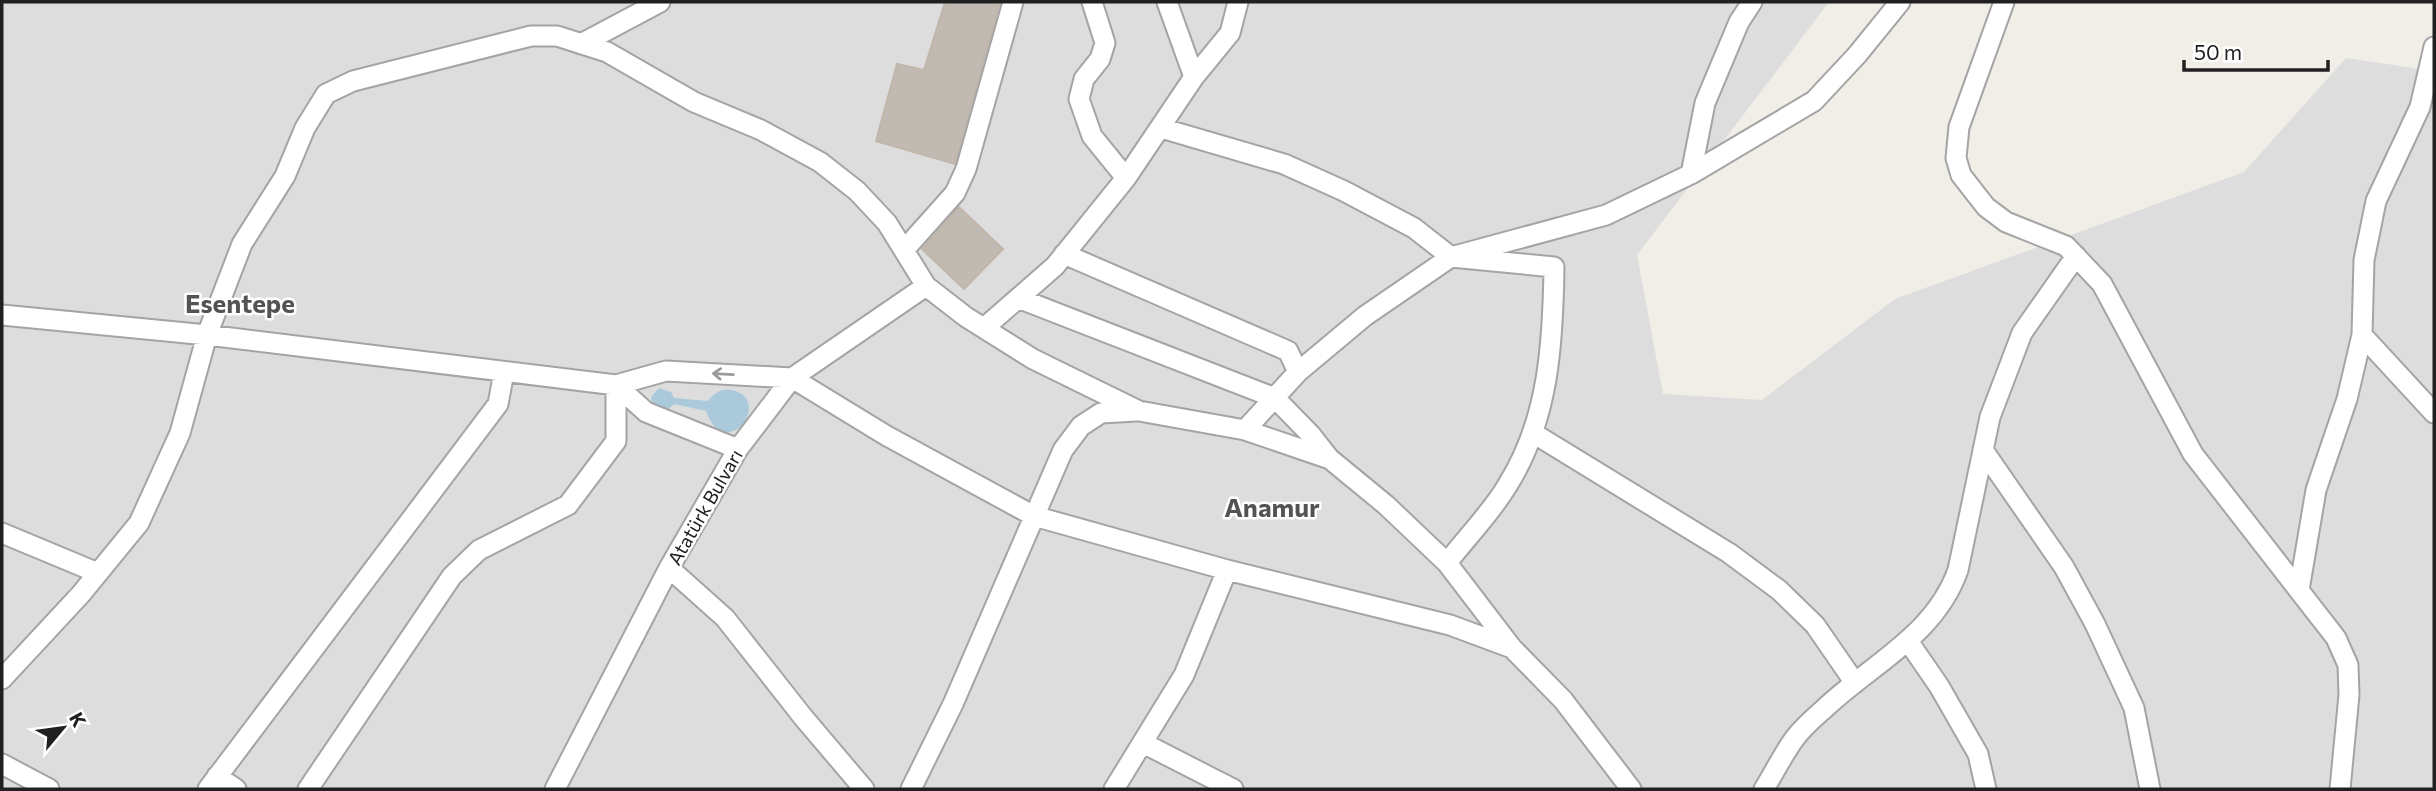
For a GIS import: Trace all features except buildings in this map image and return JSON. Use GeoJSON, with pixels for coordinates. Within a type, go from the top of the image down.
{"type":"FeatureCollection","features":[{"type":"Feature","properties":{"kind":"street"},"geometry":{"type":"LineString","coordinates":[[581,44],[660,2]]}},
{"type":"Feature","properties":{"kind":"street"},"geometry":{"type":"LineString","coordinates":[[905,249],[955,193],[966,169],[1013,2]]}},
{"type":"Feature","properties":{"kind":"street"},"geometry":{"type":"LineString","coordinates":[[1092,2],[1105,43],[1100,59],[1084,79],[1079,99],[1092,136],[1126,178]]}},
{"type":"Feature","properties":{"kind":"street"},"geometry":{"type":"LineString","coordinates":[[1167,2],[1194,76]]}},
{"type":"Feature","properties":{"kind":"street"},"geometry":{"type":"LineString","coordinates":[[984,328],[1055,266],[1126,178],[1194,76],[1230,33],[1238,2]]}},
{"type":"Feature","properties":{"kind":"street"},"geometry":{"type":"LineString","coordinates":[[1690,174],[1705,103],[1739,22],[1752,2]]}},
{"type":"Feature","properties":{"kind":"street"},"geometry":{"type":"LineString","coordinates":[[1245,430],[1298,372],[1365,316],[1451,257],[1606,215],[1690,174],[1814,101],[1857,55],[1900,2]]}},
{"type":"Feature","properties":{"kind":"street"},"geometry":{"type":"LineString","coordinates":[[2004,2],[1959,127],[1956,158],[1961,175],[1970,190],[1996,215],[2006,222],[2066,246],[2102,284],[2193,454],[2336,638],[2348,665],[2349,695],[2340,789]]}},
{"type":"Feature","properties":{"kind":"street"},"geometry":{"type":"LineString","coordinates":[[2,679],[98,573],[139,523],[180,433],[207,335],[242,244],[285,176],[305,128],[326,94],[353,81],[531,36],[557,36],[607,52],[694,102],[761,130],[820,162],[857,191],[887,223],[926,286],[966,317],[1033,359],[1139,411]]}},
{"type":"Feature","properties":{"kind":"street"},"geometry":{"type":"LineString","coordinates":[[2299,590],[2316,490],[2347,399],[2362,335],[2364,260],[2375,201],[2420,107],[2434,47]]}},
{"type":"Feature","properties":{"kind":"street"},"geometry":{"type":"LineString","coordinates":[[1161,128],[1284,164],[1344,191],[1414,228],[1451,257],[1554,267],[1550,358],[1543,399],[1532,433],[1507,486],[1447,563]]}},
{"type":"Feature","properties":{"kind":"street"},"geometry":{"type":"LineString","coordinates":[[1064,254],[1288,351],[1298,372]]}},
{"type":"Feature","properties":{"kind":"street"},"geometry":{"type":"LineString","coordinates":[[1765,789],[1795,738],[1827,706],[1908,641],[1933,616],[1950,591],[1958,570],[1990,417],[2022,333],[2076,256]]}},
{"type":"Feature","properties":{"kind":"street","name":"Atatürk Bulvarı"},"geometry":{"type":"LineString","coordinates":[[555,789],[669,568],[738,449],[792,378],[926,286]]}},
{"type":"Feature","properties":{"kind":"street"},"geometry":{"type":"LineString","coordinates":[[1018,298],[1275,398],[1330,459],[1386,505],[1447,563],[1512,648],[1563,700],[1631,789]]}},
{"type":"Feature","properties":{"kind":"street"},"geometry":{"type":"LineString","coordinates":[[2,315],[207,335],[616,385],[666,371],[792,378],[887,436],[1034,516],[1227,570],[1450,625],[1512,648]]}},
{"type":"Feature","properties":{"kind":"street"},"geometry":{"type":"LineString","coordinates":[[2362,335],[2434,413]]}},
{"type":"Feature","properties":{"kind":"street"},"geometry":{"type":"LineString","coordinates":[[236,789],[213,783],[498,404],[504,372]]}},
{"type":"Feature","properties":{"kind":"street"},"geometry":{"type":"LineString","coordinates":[[616,385],[646,412],[738,449]]}},
{"type":"Feature","properties":{"kind":"street"},"geometry":{"type":"LineString","coordinates":[[308,789],[452,576],[479,550],[568,505],[597,468],[615,441],[616,385]]}},
{"type":"Feature","properties":{"kind":"street"},"geometry":{"type":"LineString","coordinates":[[911,789],[958,692],[1063,450],[1081,426],[1101,413],[1139,411],[1245,430],[1330,459]]}},
{"type":"Feature","properties":{"kind":"street"},"geometry":{"type":"LineString","coordinates":[[1532,433],[1729,553],[1779,590],[1815,625],[1855,683]]}},
{"type":"Feature","properties":{"kind":"street"},"geometry":{"type":"LineString","coordinates":[[1983,450],[2064,567],[2095,624],[2134,708],[2150,789]]}},
{"type":"Feature","properties":{"kind":"street"},"geometry":{"type":"LineString","coordinates":[[2,533],[98,573]]}},
{"type":"Feature","properties":{"kind":"street"},"geometry":{"type":"LineString","coordinates":[[669,568],[725,618],[864,789]]}},
{"type":"Feature","properties":{"kind":"street"},"geometry":{"type":"LineString","coordinates":[[1114,789],[1184,675],[1227,570]]}},
{"type":"Feature","properties":{"kind":"street"},"geometry":{"type":"LineString","coordinates":[[1908,641],[1978,754],[1986,789]]}},
{"type":"Feature","properties":{"kind":"street"},"geometry":{"type":"LineString","coordinates":[[1143,743],[1233,789]]}},
{"type":"Feature","properties":{"kind":"street"},"geometry":{"type":"LineString","coordinates":[[2,764],[48,789]]}},
{"type":"Feature","properties":{"kind":"shaded area"},"geometry":{"type":"Polygon","coordinates":[[[2,2],[1829,2],[1637,255],[1663,394],[1762,400],[1895,299],[2244,172],[2346,58],[2434,71],[2434,789],[2,789],[2,2]]]}},
{"type":"Feature","properties":{"kind":"water"},"geometry":{"type":"Polygon","coordinates":[[[659,388],[671,392],[674,398],[708,401],[720,391],[731,390],[744,395],[749,404],[748,415],[743,424],[734,431],[724,432],[714,426],[706,411],[674,404],[665,412],[654,408],[651,397],[659,388]]]}},
{"type":"Feature","properties":{"kind":"district","name":"Esentepe"},"geometry":{"type":"Point","coordinates":[240,304]}},
{"type":"Feature","properties":{"kind":"district","name":"Anamur"},"geometry":{"type":"Point","coordinates":[1272,508]}}]}
